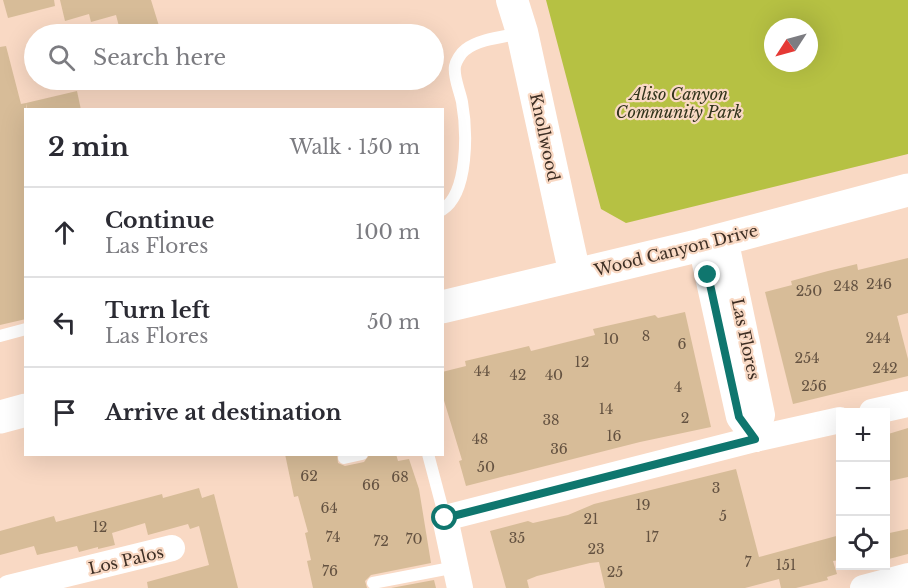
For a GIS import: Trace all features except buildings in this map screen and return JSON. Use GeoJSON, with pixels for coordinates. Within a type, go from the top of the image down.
{"type":"FeatureCollection","features":[{"type":"Feature","properties":{"kind":"main road","name":"Wood Canyon Drive"},"geometry":{"type":"LineString","coordinates":[[444,307],[713,241],[908,190]]}},
{"type":"Feature","properties":{"kind":"main road"},"geometry":{"type":"LineString","coordinates":[[0,417],[24,411]]}},
{"type":"Feature","properties":{"kind":"street","name":"Knollwood"},"geometry":{"type":"LineString","coordinates":[[512,0],[522,32],[575,275]]}},
{"type":"Feature","properties":{"kind":"street","name":"Las Flores"},"geometry":{"type":"LineString","coordinates":[[713,241],[739,417],[755,439]]}},
{"type":"Feature","properties":{"kind":"street"},"geometry":{"type":"LineString","coordinates":[[890,408],[908,404]]}},
{"type":"Feature","properties":{"kind":"street"},"geometry":{"type":"LineString","coordinates":[[458,578],[445,518],[755,439],[836,421]]}},
{"type":"Feature","properties":{"kind":"street","name":"Los Palos"},"geometry":{"type":"LineString","coordinates":[[9,588],[62,582],[172,548]]}},
{"type":"Feature","properties":{"kind":"street"},"geometry":{"type":"LineString","coordinates":[[863,588],[908,576]]}},
{"type":"Feature","properties":{"kind":"lane"},"geometry":{"type":"LineString","coordinates":[[444,209],[450,206],[455,196],[463,170],[465,127],[455,66],[462,52],[476,44],[522,32]]}},
{"type":"Feature","properties":{"kind":"lane"},"geometry":{"type":"LineString","coordinates":[[0,336],[24,330]]}},
{"type":"Feature","properties":{"kind":"lane"},"geometry":{"type":"LineString","coordinates":[[344,458],[353,456]]}},
{"type":"Feature","properties":{"kind":"lane"},"geometry":{"type":"LineString","coordinates":[[429,456],[445,518]]}},
{"type":"Feature","properties":{"kind":"lane"},"geometry":{"type":"LineString","coordinates":[[373,583],[458,578]]}},
{"type":"Feature","properties":{"kind":"green space","name":"Aliso Canyon Community Park"},"geometry":{"type":"Polygon","coordinates":[[[546,0],[908,0],[908,154],[626,223],[601,209],[546,0]]]}},
{"type":"Feature","properties":{"kind":"route"},"geometry":{"type":"LineString","coordinates":[[445,518],[755,439],[739,417],[708,275]]}}]}
